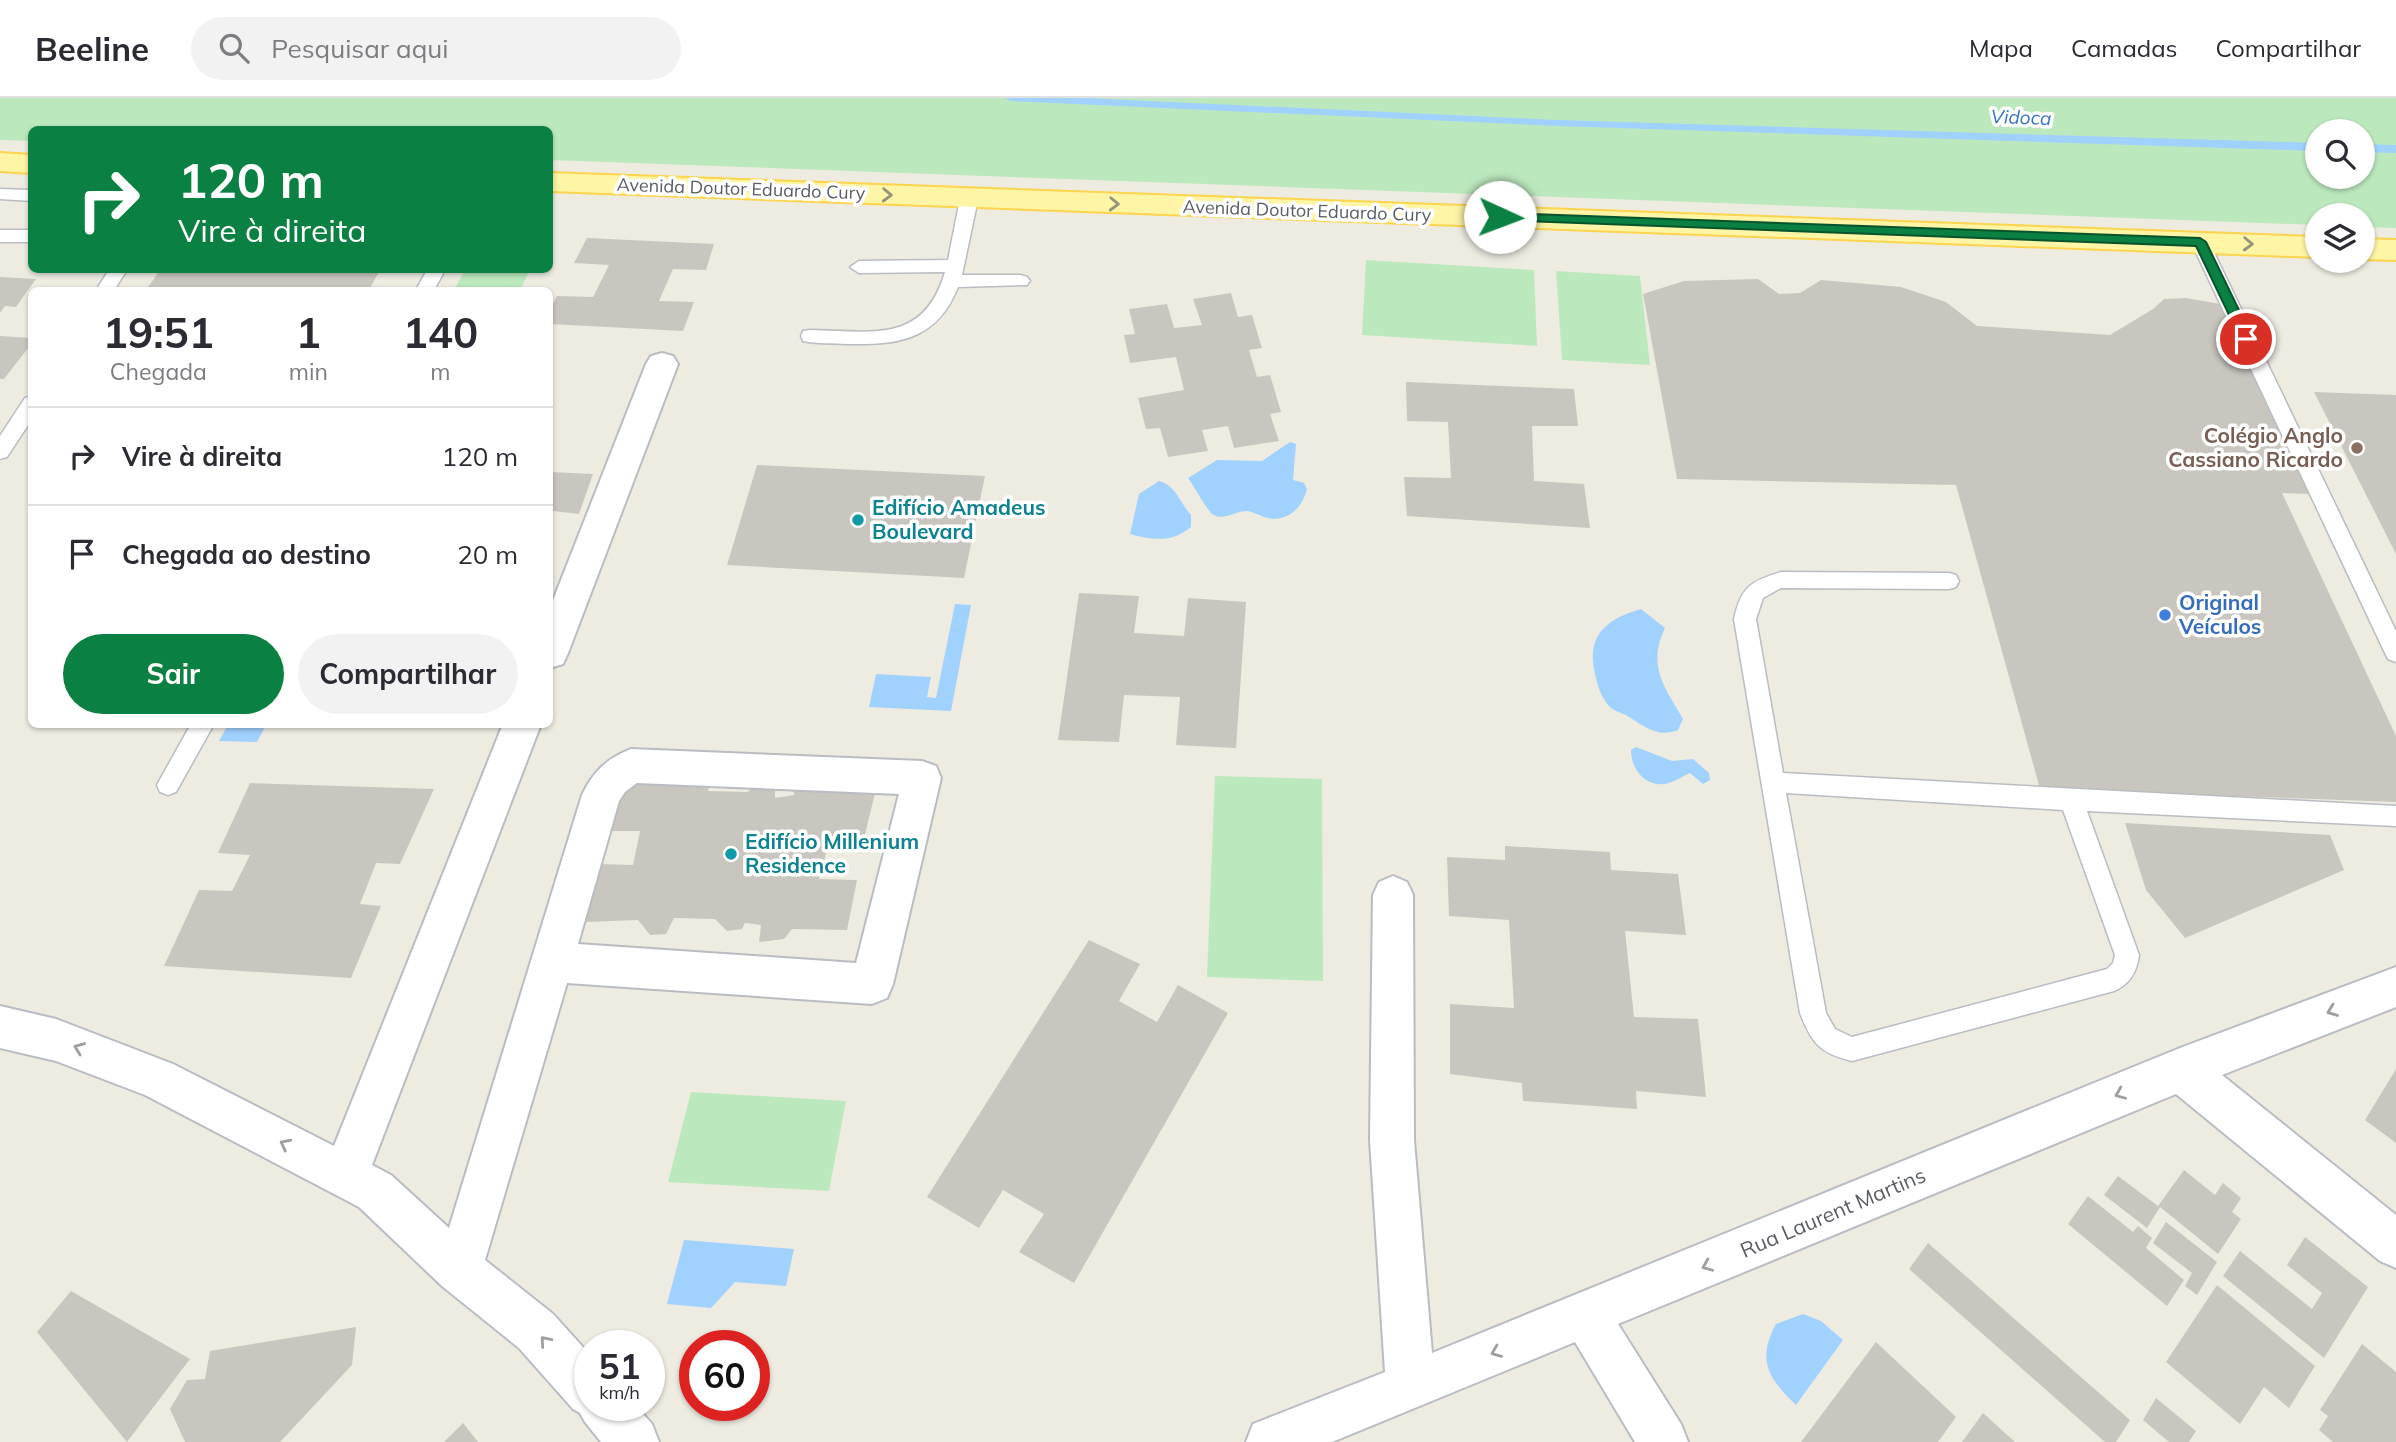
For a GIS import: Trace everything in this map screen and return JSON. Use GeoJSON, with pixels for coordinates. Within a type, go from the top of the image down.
{"type":"FeatureCollection","features":[{"type":"Feature","properties":{"kind":"main road"},"geometry":{"type":"LineString","coordinates":[[0,162],[28,164]]}},
{"type":"Feature","properties":{"kind":"main road","name":"Avenida Doutor Eduardo Cury"},"geometry":{"type":"LineString","coordinates":[[553,182],[2305,246]]}},
{"type":"Feature","properties":{"kind":"main road"},"geometry":{"type":"LineString","coordinates":[[2375,249],[2396,250]]}},
{"type":"Feature","properties":{"kind":"street"},"geometry":{"type":"LineString","coordinates":[[553,645],[662,364]]}},
{"type":"Feature","properties":{"kind":"street"},"geometry":{"type":"LineString","coordinates":[[345,1175],[520,728]]}},
{"type":"Feature","properties":{"kind":"street"},"geometry":{"type":"LineString","coordinates":[[459,1269],[601,795],[611,780],[631,766],[922,778],[872,984],[552,962]]}},
{"type":"Feature","properties":{"kind":"street"},"geometry":{"type":"LineString","coordinates":[[1393,895],[1392,1140],[1410,1387]]}},
{"type":"Feature","properties":{"kind":"street","name":"Rua Laurent Martins"},"geometry":{"type":"LineString","coordinates":[[1271,1442],[1586,1316],[2180,1069],[2396,987]]}},
{"type":"Feature","properties":{"kind":"street"},"geometry":{"type":"LineString","coordinates":[[0,1027],[56,1040],[158,1079],[375,1191],[459,1269],[536,1331],[574,1374]]}},
{"type":"Feature","properties":{"kind":"street"},"geometry":{"type":"LineString","coordinates":[[2180,1069],[2396,1245]]}},
{"type":"Feature","properties":{"kind":"street"},"geometry":{"type":"LineString","coordinates":[[1586,1316],[1663,1442]]}},
{"type":"Feature","properties":{"kind":"street"},"geometry":{"type":"LineString","coordinates":[[615,1421],[634,1442]]}},
{"type":"Feature","properties":{"kind":"lane"},"geometry":{"type":"LineString","coordinates":[[0,194],[28,196]]}},
{"type":"Feature","properties":{"kind":"lane"},"geometry":{"type":"LineString","coordinates":[[810,336],[888,337],[909,333],[925,323],[937,310],[954,274],[969,199]]}},
{"type":"Feature","properties":{"kind":"lane"},"geometry":{"type":"LineString","coordinates":[[0,236],[28,236]]}},
{"type":"Feature","properties":{"kind":"lane"},"geometry":{"type":"LineString","coordinates":[[2200,242],[2396,653]]}},
{"type":"Feature","properties":{"kind":"lane"},"geometry":{"type":"LineString","coordinates":[[859,268],[1021,281]]}},
{"type":"Feature","properties":{"kind":"lane"},"geometry":{"type":"LineString","coordinates":[[0,452],[28,409]]}},
{"type":"Feature","properties":{"kind":"lane"},"geometry":{"type":"LineString","coordinates":[[1949,581],[1781,579],[1760,586],[1749,599],[1745,619],[1813,1013],[1820,1032],[1833,1044],[1852,1049],[2063,994],[2114,979],[2121,974],[2127,955],[2070,800]]}},
{"type":"Feature","properties":{"kind":"lane"},"geometry":{"type":"LineString","coordinates":[[168,785],[201,728]]}},
{"type":"Feature","properties":{"kind":"lane"},"geometry":{"type":"LineString","coordinates":[[1775,782],[2396,816]]}},
{"type":"Feature","properties":{"kind":"green space"},"geometry":{"type":"Polygon","coordinates":[[[0,98],[2396,98],[2396,228],[2375,227],[2375,203],[2305,203],[2305,225],[553,160],[553,126],[28,126],[28,141],[0,140],[0,98]]]}},
{"type":"Feature","properties":{"kind":"green space"},"geometry":{"type":"Polygon","coordinates":[[[1366,260],[1534,270],[1537,346],[1362,335],[1366,260]]]}},
{"type":"Feature","properties":{"kind":"green space"},"geometry":{"type":"Polygon","coordinates":[[[1556,271],[1640,276],[1650,365],[1562,360],[1556,271]]]}},
{"type":"Feature","properties":{"kind":"green space"},"geometry":{"type":"Polygon","coordinates":[[[463,273],[528,273],[522,287],[456,287],[463,273]]]}},
{"type":"Feature","properties":{"kind":"green space"},"geometry":{"type":"Polygon","coordinates":[[[1215,776],[1322,779],[1323,981],[1207,977],[1215,776]]]}},
{"type":"Feature","properties":{"kind":"green space"},"geometry":{"type":"Polygon","coordinates":[[[691,1092],[846,1101],[829,1191],[668,1182],[691,1092]]]}},
{"type":"Feature","properties":{"kind":"water"},"geometry":{"type":"Polygon","coordinates":[[[1290,442],[1296,444],[1293,480],[1304,483],[1307,489],[1301,503],[1286,516],[1272,519],[1248,511],[1216,516],[1210,512],[1188,478],[1217,460],[1262,461],[1290,442]]]}},
{"type":"Feature","properties":{"kind":"water"},"geometry":{"type":"Polygon","coordinates":[[[1159,481],[1170,486],[1191,515],[1191,527],[1177,536],[1162,539],[1130,534],[1139,494],[1159,481]]]}},
{"type":"Feature","properties":{"kind":"water"},"geometry":{"type":"Polygon","coordinates":[[[955,604],[971,605],[951,711],[869,707],[876,674],[931,677],[927,697],[936,698],[955,604]]]}},
{"type":"Feature","properties":{"kind":"water"},"geometry":{"type":"Polygon","coordinates":[[[1641,609],[1665,628],[1660,641],[1658,665],[1664,686],[1683,719],[1678,730],[1671,732],[1652,730],[1612,709],[1597,682],[1593,664],[1595,641],[1607,625],[1641,609]]]}},
{"type":"Feature","properties":{"kind":"water"},"geometry":{"type":"Polygon","coordinates":[[[226,728],[264,728],[257,742],[219,741],[226,728]]]}},
{"type":"Feature","properties":{"kind":"water"},"geometry":{"type":"Polygon","coordinates":[[[1636,747],[1672,761],[1693,759],[1709,773],[1710,780],[1703,784],[1690,773],[1669,783],[1647,781],[1634,765],[1631,750],[1636,747]]]}},
{"type":"Feature","properties":{"kind":"water"},"geometry":{"type":"Polygon","coordinates":[[[684,1240],[794,1249],[786,1286],[735,1282],[711,1308],[667,1304],[684,1240]]]}},
{"type":"Feature","properties":{"kind":"water"},"geometry":{"type":"Polygon","coordinates":[[[1803,1314],[1821,1321],[1843,1340],[1796,1405],[1773,1378],[1766,1359],[1770,1337],[1776,1324],[1803,1314]]]}},
{"type":"Feature","properties":{"kind":"building"},"geometry":{"type":"Polygon","coordinates":[[[587,238],[714,244],[706,270],[673,269],[659,301],[694,302],[683,331],[553,324],[553,304],[557,296],[593,297],[609,265],[574,263],[587,238]]]}},
{"type":"Feature","properties":{"kind":"building"},"geometry":{"type":"Polygon","coordinates":[[[158,273],[378,273],[371,287],[148,287],[158,273]]]}},
{"type":"Feature","properties":{"kind":"building"},"geometry":{"type":"Polygon","coordinates":[[[0,277],[36,279],[16,307],[5,306],[0,313],[0,277]]]}},
{"type":"Feature","properties":{"kind":"building","name":"Original Veículos"},"geometry":{"type":"Polygon","coordinates":[[[1758,279],[1779,294],[1800,293],[1821,280],[1901,287],[1946,302],[1977,326],[2110,335],[2153,309],[2164,299],[2186,298],[2220,304],[2312,494],[2282,493],[2396,736],[2396,802],[2040,789],[1956,485],[1677,479],[1643,294],[1684,281],[1758,279]]]}},
{"type":"Feature","properties":{"kind":"building"},"geometry":{"type":"Polygon","coordinates":[[[1231,293],[1238,317],[1252,315],[1262,348],[1249,350],[1257,377],[1270,375],[1281,412],[1270,414],[1279,441],[1234,448],[1228,426],[1202,430],[1208,451],[1168,457],[1160,428],[1146,429],[1138,398],[1184,390],[1176,357],[1130,363],[1124,335],[1135,334],[1129,309],[1167,304],[1174,328],[1202,325],[1193,299],[1231,293]]]}},
{"type":"Feature","properties":{"kind":"building"},"geometry":{"type":"Polygon","coordinates":[[[0,336],[28,338],[28,348],[4,379],[0,379],[0,336]]]}},
{"type":"Feature","properties":{"kind":"building"},"geometry":{"type":"Polygon","coordinates":[[[1406,382],[1574,389],[1578,426],[1532,426],[1534,481],[1584,484],[1590,528],[1407,516],[1404,477],[1451,478],[1448,422],[1407,421],[1406,382]]]}},
{"type":"Feature","properties":{"kind":"building","name":"Colégio Anglo Cassiano Ricardo"},"geometry":{"type":"Polygon","coordinates":[[[2314,392],[2396,395],[2396,554],[2314,392]]]}},
{"type":"Feature","properties":{"kind":"building","name":"Edifício Amadeus Boulevard"},"geometry":{"type":"Polygon","coordinates":[[[757,465],[985,476],[964,578],[727,565],[757,465]]]}},
{"type":"Feature","properties":{"kind":"building"},"geometry":{"type":"Polygon","coordinates":[[[553,472],[593,474],[579,514],[553,511],[553,472]]]}},
{"type":"Feature","properties":{"kind":"building"},"geometry":{"type":"Polygon","coordinates":[[[1079,593],[1139,596],[1134,633],[1184,636],[1188,598],[1246,602],[1236,748],[1176,745],[1180,697],[1124,695],[1119,742],[1058,740],[1079,593]]]}},
{"type":"Feature","properties":{"kind":"building","name":"Edifício Millenium Residence"},"geometry":{"type":"Polygon","coordinates":[[[713,771],[708,791],[747,792],[759,784],[775,784],[775,798],[794,795],[793,785],[875,793],[863,843],[829,842],[819,879],[857,880],[847,930],[792,929],[784,939],[759,942],[761,925],[745,923],[742,929],[727,931],[715,919],[674,918],[666,934],[650,935],[638,920],[585,922],[599,864],[633,865],[640,831],[612,831],[624,780],[677,786],[688,773],[713,771]]]}},
{"type":"Feature","properties":{"kind":"building"},"geometry":{"type":"Polygon","coordinates":[[[250,783],[434,789],[400,864],[376,863],[360,904],[381,906],[351,978],[164,966],[199,890],[232,891],[250,855],[218,853],[250,783]]]}},
{"type":"Feature","properties":{"kind":"building"},"geometry":{"type":"Polygon","coordinates":[[[2125,823],[2330,835],[2344,870],[2185,938],[2146,890],[2125,823]]]}},
{"type":"Feature","properties":{"kind":"building"},"geometry":{"type":"Polygon","coordinates":[[[1505,846],[1610,852],[1611,870],[1678,874],[1686,935],[1625,931],[1634,1017],[1698,1019],[1706,1097],[1636,1091],[1637,1109],[1523,1101],[1522,1083],[1450,1074],[1450,1004],[1514,1008],[1509,920],[1449,916],[1447,857],[1505,860],[1505,846]]]}},
{"type":"Feature","properties":{"kind":"building"},"geometry":{"type":"Polygon","coordinates":[[[1089,940],[1140,964],[1119,1001],[1157,1022],[1178,985],[1228,1013],[1074,1283],[1019,1252],[1044,1214],[1003,1190],[979,1228],[927,1197],[1089,940]]]}},
{"type":"Feature","properties":{"kind":"building"},"geometry":{"type":"Polygon","coordinates":[[[2396,1069],[2396,1143],[2365,1120],[2396,1069]]]}},
{"type":"Feature","properties":{"kind":"building"},"geometry":{"type":"Polygon","coordinates":[[[2184,1170],[2215,1195],[2223,1183],[2241,1198],[2232,1212],[2241,1219],[2218,1254],[2160,1207],[2147,1228],[2104,1195],[2118,1176],[2158,1206],[2184,1170]]]}},
{"type":"Feature","properties":{"kind":"building"},"geometry":{"type":"Polygon","coordinates":[[[2088,1196],[2133,1232],[2138,1226],[2152,1238],[2146,1248],[2184,1280],[2167,1306],[2068,1224],[2088,1196]]]}},
{"type":"Feature","properties":{"kind":"building"},"geometry":{"type":"Polygon","coordinates":[[[2166,1222],[2217,1262],[2197,1295],[2185,1286],[2192,1273],[2153,1243],[2166,1222]]]}},
{"type":"Feature","properties":{"kind":"building"},"geometry":{"type":"Polygon","coordinates":[[[2305,1237],[2368,1287],[2324,1358],[2223,1276],[2240,1251],[2312,1309],[2322,1293],[2287,1265],[2305,1237]]]}},
{"type":"Feature","properties":{"kind":"building"},"geometry":{"type":"Polygon","coordinates":[[[1928,1243],[2130,1420],[2116,1442],[2105,1442],[1909,1269],[1928,1243]]]}},
{"type":"Feature","properties":{"kind":"building"},"geometry":{"type":"Polygon","coordinates":[[[2217,1285],[2315,1366],[2289,1408],[2264,1387],[2240,1424],[2166,1362],[2217,1285]]]}},
{"type":"Feature","properties":{"kind":"building"},"geometry":{"type":"Polygon","coordinates":[[[71,1291],[190,1359],[127,1442],[37,1332],[71,1291]]]}},
{"type":"Feature","properties":{"kind":"building"},"geometry":{"type":"Polygon","coordinates":[[[356,1327],[352,1365],[280,1442],[185,1442],[170,1409],[187,1380],[205,1379],[210,1351],[356,1327]]]}},
{"type":"Feature","properties":{"kind":"building"},"geometry":{"type":"Polygon","coordinates":[[[1876,1342],[1956,1417],[1938,1442],[1801,1442],[1876,1342]]]}},
{"type":"Feature","properties":{"kind":"building"},"geometry":{"type":"Polygon","coordinates":[[[2362,1344],[2396,1372],[2396,1442],[2333,1442],[2319,1430],[2328,1416],[2320,1410],[2362,1344]]]}},
{"type":"Feature","properties":{"kind":"building"},"geometry":{"type":"Polygon","coordinates":[[[2156,1398],[2196,1431],[2189,1442],[2169,1442],[2143,1420],[2156,1398]]]}},
{"type":"Feature","properties":{"kind":"building"},"geometry":{"type":"Polygon","coordinates":[[[1983,1413],[2015,1442],[1962,1442],[1983,1413]]]}},
{"type":"Feature","properties":{"kind":"building"},"geometry":{"type":"Polygon","coordinates":[[[463,1423],[478,1442],[444,1442],[463,1423]]]}},
{"type":"Feature","properties":{"kind":"waterway","name":"Vidoca"},"geometry":{"type":"LineString","coordinates":[[1011,98],[1557,123],[2305,147]]}},
{"type":"Feature","properties":{"kind":"waterway","name":"Vidoca"},"geometry":{"type":"LineString","coordinates":[[2375,148],[2396,149]]}},
{"type":"Feature","properties":{"kind":"place","name":"Colégio Anglo Cassiano Ricardo"},"geometry":{"type":"Point","coordinates":[2357,448]}},
{"type":"Feature","properties":{"kind":"place","name":"Edifício Amadeus Boulevard"},"geometry":{"type":"Point","coordinates":[858,520]}},
{"type":"Feature","properties":{"kind":"place","name":"Original Veículos"},"geometry":{"type":"Point","coordinates":[2165,615]}},
{"type":"Feature","properties":{"kind":"place","name":"Edifício Millenium Residence"},"geometry":{"type":"Point","coordinates":[731,854]}},
{"type":"Feature","properties":{"kind":"route"},"geometry":{"type":"LineString","coordinates":[[1500,217],[2200,242],[2246,339]]}}]}
